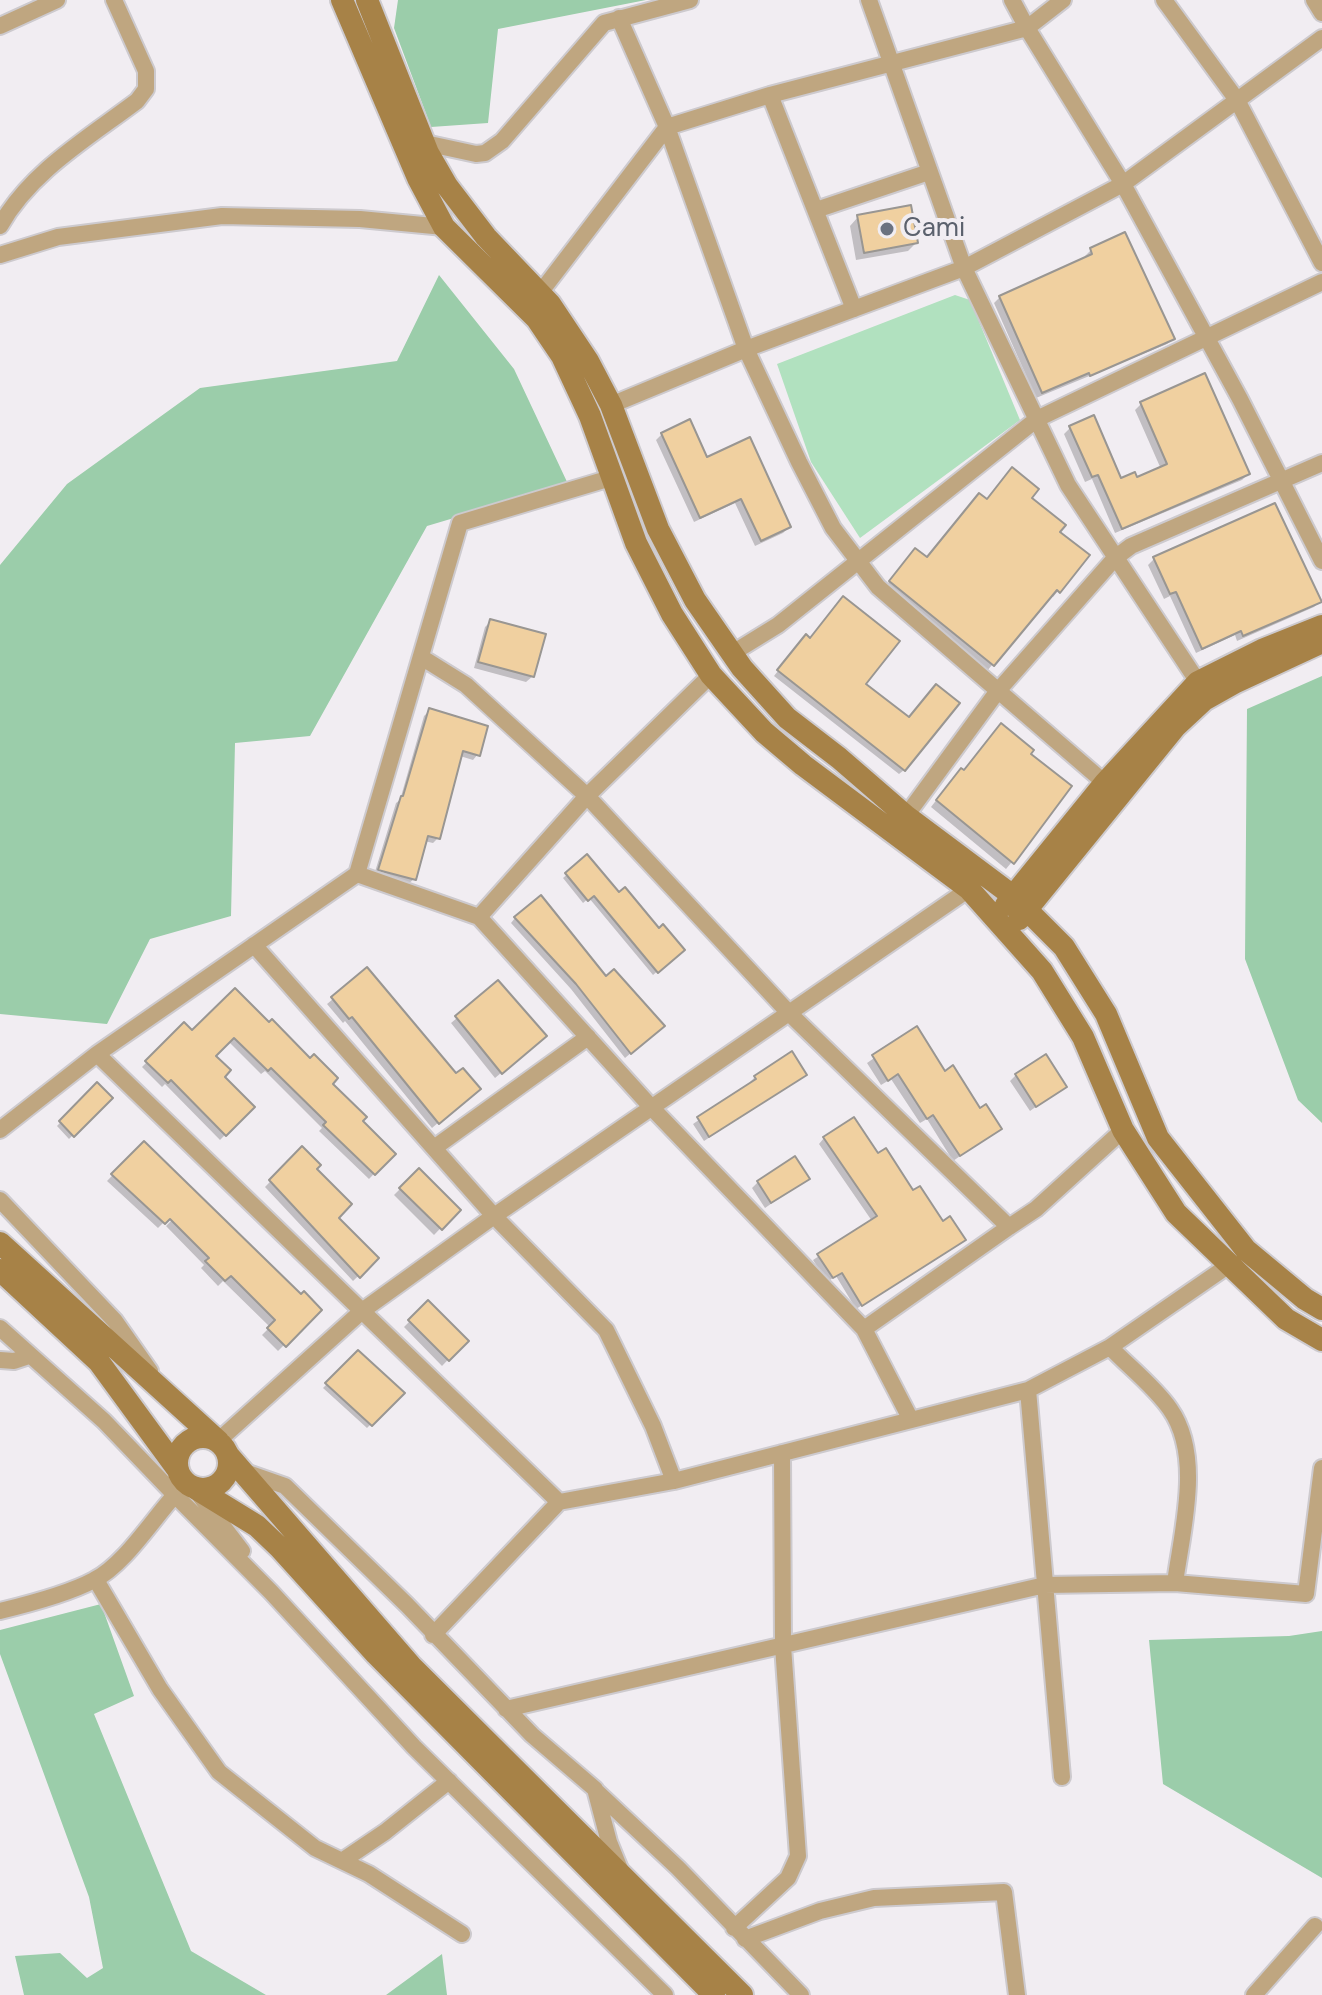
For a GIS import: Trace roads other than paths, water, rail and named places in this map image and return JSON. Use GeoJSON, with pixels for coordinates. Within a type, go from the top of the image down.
{"type":"FeatureCollection","features":[{"type":"Feature","properties":{"kind":"street"},"geometry":{"type":"LineString","coordinates":[[0,26],[57,0]]}},
{"type":"Feature","properties":{"kind":"street"},"geometry":{"type":"LineString","coordinates":[[0,226],[12,205],[36,178],[137,101],[146,89],[146,71],[114,0]]}},
{"type":"Feature","properties":{"kind":"street"},"geometry":{"type":"LineString","coordinates":[[342,0],[418,178],[444,227],[537,319],[562,356],[590,416],[636,543],[672,614],[711,675],[764,732],[803,765],[969,889],[1042,971],[1083,1037],[1123,1130],[1176,1213],[1286,1319],[1322,1340]]}},
{"type":"Feature","properties":{"kind":"street"},"geometry":{"type":"LineString","coordinates":[[367,0],[425,143],[447,186],[486,237],[550,304],[588,361],[611,405],[658,529],[695,600],[731,654],[787,718],[906,816],[1020,903],[1064,947],[1106,1014],[1158,1138],[1246,1250],[1305,1299],[1322,1309]]}},
{"type":"Feature","properties":{"kind":"street"},"geometry":{"type":"LineString","coordinates":[[425,143],[476,154],[485,153],[502,141],[604,23],[690,0]]}},
{"type":"Feature","properties":{"kind":"street"},"geometry":{"type":"LineString","coordinates":[[869,0],[964,268],[1068,485],[1198,682]]}},
{"type":"Feature","properties":{"kind":"street"},"geometry":{"type":"LineString","coordinates":[[1012,0],[1123,184],[1322,561]]}},
{"type":"Feature","properties":{"kind":"street"},"geometry":{"type":"LineString","coordinates":[[540,293],[667,127],[770,95],[1027,28],[1063,0]]}},
{"type":"Feature","properties":{"kind":"street"},"geometry":{"type":"LineString","coordinates":[[1164,0],[1237,100],[1322,263]]}},
{"type":"Feature","properties":{"kind":"street"},"geometry":{"type":"LineString","coordinates":[[1314,0],[1322,13]]}},
{"type":"Feature","properties":{"kind":"street"},"geometry":{"type":"LineString","coordinates":[[619,18],[667,127],[746,349],[833,528],[878,587],[1105,783]]}},
{"type":"Feature","properties":{"kind":"street"},"geometry":{"type":"LineString","coordinates":[[611,405],[746,349],[964,268],[1123,184],[1322,38]]}},
{"type":"Feature","properties":{"kind":"street"},"geometry":{"type":"LineString","coordinates":[[770,95],[854,309]]}},
{"type":"Feature","properties":{"kind":"street"},"geometry":{"type":"LineString","coordinates":[[816,210],[929,172]]}},
{"type":"Feature","properties":{"kind":"street"},"geometry":{"type":"LineString","coordinates":[[0,255],[58,237],[222,216],[360,219],[444,227]]}},
{"type":"Feature","properties":{"kind":"street"},"geometry":{"type":"LineString","coordinates":[[731,654],[778,625],[1037,419],[1322,282]]}},
{"type":"Feature","properties":{"kind":"street"},"geometry":{"type":"LineString","coordinates":[[906,816],[997,692],[1115,558],[1131,546],[1322,463]]}},
{"type":"Feature","properties":{"kind":"street"},"geometry":{"type":"LineString","coordinates":[[0,1130],[97,1054],[357,874],[460,523],[614,477]]}},
{"type":"Feature","properties":{"kind":"street"},"geometry":{"type":"LineString","coordinates":[[1020,903],[1105,783],[1198,682],[1262,650],[1322,626]]}},
{"type":"Feature","properties":{"kind":"street"},"geometry":{"type":"LineString","coordinates":[[1001,925],[1175,727],[1204,700],[1322,642]]}},
{"type":"Feature","properties":{"kind":"street"},"geometry":{"type":"LineString","coordinates":[[421,657],[466,685],[587,796],[789,1013],[1009,1227]]}},
{"type":"Feature","properties":{"kind":"street"},"geometry":{"type":"LineString","coordinates":[[479,917],[587,796],[711,675]]}},
{"type":"Feature","properties":{"kind":"street"},"geometry":{"type":"LineString","coordinates":[[357,874],[479,917],[652,1108],[864,1329],[911,1420]]}},
{"type":"Feature","properties":{"kind":"street"},"geometry":{"type":"LineString","coordinates":[[104,1421],[184,1484],[211,1488],[225,1479],[230,1456],[362,1311],[494,1216],[969,889]]}},
{"type":"Feature","properties":{"kind":"street"},"geometry":{"type":"LineString","coordinates":[[254,945],[494,1216],[606,1330],[653,1426],[674,1481]]}},
{"type":"Feature","properties":{"kind":"street"},"geometry":{"type":"LineString","coordinates":[[434,1148],[588,1037]]}},
{"type":"Feature","properties":{"kind":"street"},"geometry":{"type":"LineString","coordinates":[[97,1054],[559,1502]]}},
{"type":"Feature","properties":{"kind":"street"},"geometry":{"type":"LineString","coordinates":[[864,1329],[1036,1209],[1123,1130]]}},
{"type":"Feature","properties":{"kind":"street"},"geometry":{"type":"LineString","coordinates":[[0,1200],[115,1321],[167,1395]]}},
{"type":"Feature","properties":{"kind":"street"},"geometry":{"type":"LineString","coordinates":[[0,1243],[230,1456],[411,1666],[742,1995]]}},
{"type":"Feature","properties":{"kind":"street"},"geometry":{"type":"LineString","coordinates":[[433,1635],[559,1502],[674,1481],[1028,1390],[1110,1347],[1229,1265]]}},
{"type":"Feature","properties":{"kind":"street"},"geometry":{"type":"LineString","coordinates":[[0,1270],[99,1362],[184,1484],[271,1592],[414,1747],[665,1995]]}},
{"type":"Feature","properties":{"kind":"street"},"geometry":{"type":"LineString","coordinates":[[0,1328],[104,1421],[184,1484],[257,1526],[376,1654],[714,1995]]}},
{"type":"Feature","properties":{"kind":"street"},"geometry":{"type":"LineString","coordinates":[[1110,1347],[1168,1405],[1185,1440],[1188,1479],[1175,1583]]}},
{"type":"Feature","properties":{"kind":"street"},"geometry":{"type":"LineString","coordinates":[[0,1360],[14,1361],[29,1356]]}},
{"type":"Feature","properties":{"kind":"street"},"geometry":{"type":"LineString","coordinates":[[1028,1390],[1062,1777]]}},
{"type":"Feature","properties":{"kind":"street"},"geometry":{"type":"LineString","coordinates":[[0,1611],[96,1580],[130,1549],[184,1484],[179,1452],[192,1439],[201,1437],[285,1486],[407,1605],[532,1735],[595,1789],[678,1868],[801,1995]]}},
{"type":"Feature","properties":{"kind":"street"},"geometry":{"type":"LineString","coordinates":[[739,1933],[788,1878],[798,1856],[783,1646],[782,1453]]}},
{"type":"Feature","properties":{"kind":"street"},"geometry":{"type":"LineString","coordinates":[[506,1709],[1045,1585],[1175,1583],[1306,1594],[1322,1468]]}},
{"type":"Feature","properties":{"kind":"street"},"geometry":{"type":"LineString","coordinates":[[96,1580],[160,1689],[219,1772],[315,1848],[369,1874],[462,1934]]}},
{"type":"Feature","properties":{"kind":"street"},"geometry":{"type":"LineString","coordinates":[[342,1861],[385,1832],[449,1781]]}},
{"type":"Feature","properties":{"kind":"street"},"geometry":{"type":"LineString","coordinates":[[595,1789],[609,1842],[622,1874]]}},
{"type":"Feature","properties":{"kind":"street"},"geometry":{"type":"LineString","coordinates":[[739,1933],[874,1898],[1004,1892],[1017,1995]]}},
{"type":"Feature","properties":{"kind":"street"},"geometry":{"type":"LineString","coordinates":[[1254,1995],[1315,1926]]}},
{"type":"Feature","properties":{"kind":"place","name":"Cami"},"geometry":{"type":"Point","coordinates":[887,229]}}]}
